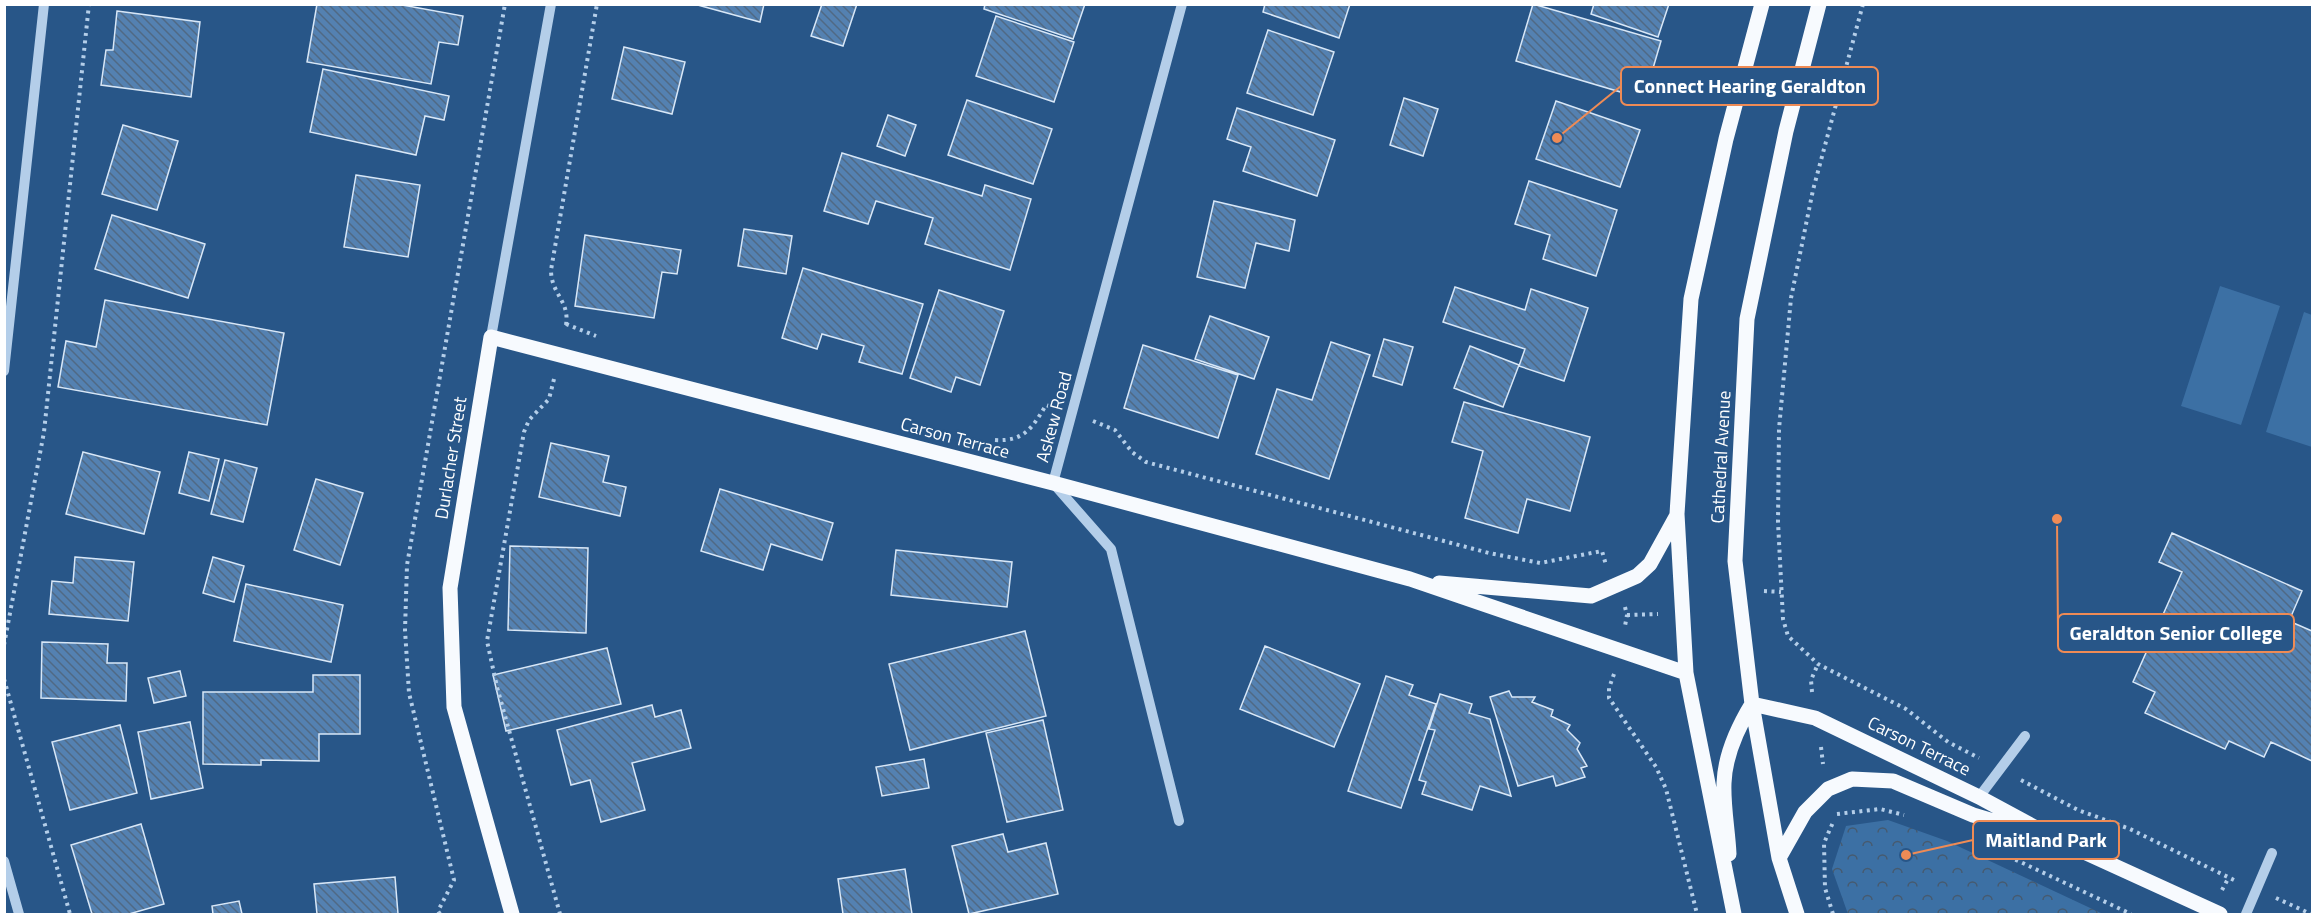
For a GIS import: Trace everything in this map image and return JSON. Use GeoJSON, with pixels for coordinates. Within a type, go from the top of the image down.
{"type":"FeatureCollection","features":[{"type":"Feature","properties":{"kind":"main road"},"geometry":{"type":"LineString","coordinates":[[1732,911],[1686,673],[1677,514],[1691,299],[1726,140],[1762,4]]}},
{"type":"Feature","properties":{"kind":"main road","name":"Cathedral Avenue"},"geometry":{"type":"LineString","coordinates":[[1797,915],[1779,858],[1752,704],[1735,561],[1747,319],[1786,131],[1819,4]]}},
{"type":"Feature","properties":{"kind":"main road","name":"Carson Terrace"},"geometry":{"type":"LineString","coordinates":[[491,337],[1053,483],[1410,579],[1686,673]]}},
{"type":"Feature","properties":{"kind":"main road","name":"Durlacher Street"},"geometry":{"type":"LineString","coordinates":[[491,337],[450,588],[454,707],[512,915]]}},
{"type":"Feature","properties":{"kind":"main road","name":"Carson Terrace"},"geometry":{"type":"LineString","coordinates":[[1410,579],[1513,591],[1591,596],[1637,576],[1650,564],[1677,514]]}},
{"type":"Feature","properties":{"kind":"main road","name":"Carson Terrace"},"geometry":{"type":"LineString","coordinates":[[1752,704],[1815,718],[1979,797],[2062,842],[2220,915]]}},
{"type":"Feature","properties":{"kind":"main road"},"geometry":{"type":"LineString","coordinates":[[1732,911],[1724,783],[1739,726],[1752,704]]}},
{"type":"Feature","properties":{"kind":"main road","name":"Carson Terrace"},"geometry":{"type":"LineString","coordinates":[[1779,858],[1805,812],[1828,789],[1852,779],[1893,781],[1973,815],[2062,842]]}},
{"type":"Feature","properties":{"kind":"street"},"geometry":{"type":"LineString","coordinates":[[4,371],[44,4]]}},
{"type":"Feature","properties":{"kind":"street","name":"Durlacher Street"},"geometry":{"type":"LineString","coordinates":[[491,337],[550,4]]}},
{"type":"Feature","properties":{"kind":"street","name":"Askew Road"},"geometry":{"type":"LineString","coordinates":[[1179,821],[1111,549],[1053,483],[1182,4]]}},
{"type":"Feature","properties":{"kind":"street"},"geometry":{"type":"LineString","coordinates":[[1979,797],[2025,736]]}},
{"type":"Feature","properties":{"kind":"street"},"geometry":{"type":"LineString","coordinates":[[2246,915],[2271,853]]}},
{"type":"Feature","properties":{"kind":"street"},"geometry":{"type":"LineString","coordinates":[[4,861],[19,915]]}},
{"type":"Feature","properties":{"kind":"path"},"geometry":{"type":"LineString","coordinates":[[4,645],[44,432],[89,4]]}},
{"type":"Feature","properties":{"kind":"path"},"geometry":{"type":"LineString","coordinates":[[597,4],[551,270],[551,283],[568,312],[566,326],[607,339]]}},
{"type":"Feature","properties":{"kind":"path"},"geometry":{"type":"LineString","coordinates":[[1863,4],[1813,190],[1791,298],[1779,429],[1778,522],[1783,619],[1788,636],[1818,664],[1906,709],[1948,742],[2078,810],[2130,829],[2311,915]]}},
{"type":"Feature","properties":{"kind":"path"},"geometry":{"type":"LineString","coordinates":[[552,387],[549,399],[529,420],[524,432],[488,641],[497,687],[560,915]]}},
{"type":"Feature","properties":{"kind":"path"},"geometry":{"type":"LineString","coordinates":[[991,440],[999,441],[1020,437],[1035,424],[1046,405]]}},
{"type":"Feature","properties":{"kind":"path"},"geometry":{"type":"LineString","coordinates":[[1095,422],[1115,430],[1132,452],[1146,462],[1489,554],[1540,563],[1602,551],[1608,569]]}},
{"type":"Feature","properties":{"kind":"path"},"geometry":{"type":"LineString","coordinates":[[1763,591],[1781,592]]}},
{"type":"Feature","properties":{"kind":"path"},"geometry":{"type":"LineString","coordinates":[[1622,599],[1627,615],[1624,635]]}},
{"type":"Feature","properties":{"kind":"path"},"geometry":{"type":"LineString","coordinates":[[1627,615],[1659,614]]}},
{"type":"Feature","properties":{"kind":"path"},"geometry":{"type":"LineString","coordinates":[[1810,680],[1818,664]]}},
{"type":"Feature","properties":{"kind":"path"},"geometry":{"type":"LineString","coordinates":[[1613,677],[1609,688],[1609,698],[1656,767],[1666,789],[1697,915]]}},
{"type":"Feature","properties":{"kind":"path"},"geometry":{"type":"LineString","coordinates":[[4,679],[70,915]]}},
{"type":"Feature","properties":{"kind":"path"},"geometry":{"type":"LineString","coordinates":[[1833,915],[1825,888],[1824,843],[1837,814],[1880,809],[1912,817]]}},
{"type":"Feature","properties":{"kind":"path"},"geometry":{"type":"LineString","coordinates":[[1986,846],[2132,915]]}},
{"type":"Feature","properties":{"kind":"path"},"geometry":{"type":"LineString","coordinates":[[2221,892],[2229,877]]}},
{"type":"Feature","properties":{"kind":"green space"},"geometry":{"type":"Polygon","coordinates":[[[2220,286],[2280,306],[2241,425],[2181,406],[2220,286]]]}},
{"type":"Feature","properties":{"kind":"green space"},"geometry":{"type":"Polygon","coordinates":[[[2304,312],[2312,315],[2312,447],[2266,432],[2304,312]]]}},
{"type":"Feature","properties":{"kind":"green space"},"geometry":{"type":"Polygon","coordinates":[[[1888,820],[1947,841],[2103,914],[1848,914],[1832,869],[1846,826],[1888,820]]]}},
{"type":"Feature","properties":{"kind":"building"},"geometry":{"type":"Polygon","coordinates":[[[317,4],[397,4],[463,16],[458,45],[439,42],[431,84],[307,62],[317,4]]]}},
{"type":"Feature","properties":{"kind":"building"},"geometry":{"type":"Polygon","coordinates":[[[694,4],[764,4],[760,22],[694,4]]]}},
{"type":"Feature","properties":{"kind":"building"},"geometry":{"type":"Polygon","coordinates":[[[822,4],[857,4],[843,46],[811,36],[822,4]]]}},
{"type":"Feature","properties":{"kind":"building"},"geometry":{"type":"Polygon","coordinates":[[[985,4],[1085,4],[1073,39],[984,9],[985,4]]]}},
{"type":"Feature","properties":{"kind":"building"},"geometry":{"type":"Polygon","coordinates":[[[1265,4],[1350,4],[1339,38],[1263,12],[1265,4]]]}},
{"type":"Feature","properties":{"kind":"building"},"geometry":{"type":"Polygon","coordinates":[[[1533,4],[1661,41],[1644,99],[1516,61],[1533,4]]]}},
{"type":"Feature","properties":{"kind":"building"},"geometry":{"type":"Polygon","coordinates":[[[1594,4],[1669,4],[1658,37],[1591,14],[1594,4]]]}},
{"type":"Feature","properties":{"kind":"building"},"geometry":{"type":"Polygon","coordinates":[[[117,11],[200,22],[191,97],[101,85],[106,50],[113,50],[117,11]]]}},
{"type":"Feature","properties":{"kind":"building"},"geometry":{"type":"Polygon","coordinates":[[[996,16],[1074,42],[1054,102],[976,76],[996,16]]]}},
{"type":"Feature","properties":{"kind":"building"},"geometry":{"type":"Polygon","coordinates":[[[1268,30],[1334,52],[1313,115],[1247,93],[1268,30]]]}},
{"type":"Feature","properties":{"kind":"building"},"geometry":{"type":"Polygon","coordinates":[[[624,47],[685,62],[672,114],[612,99],[624,47]]]}},
{"type":"Feature","properties":{"kind":"building"},"geometry":{"type":"Polygon","coordinates":[[[323,69],[449,96],[444,120],[425,116],[416,155],[310,132],[323,69]]]}},
{"type":"Feature","properties":{"kind":"building"},"geometry":{"type":"Polygon","coordinates":[[[1404,98],[1438,109],[1423,156],[1390,145],[1404,98]]]}},
{"type":"Feature","properties":{"kind":"building"},"geometry":{"type":"Polygon","coordinates":[[[967,100],[1052,129],[1033,184],[948,155],[967,100]]]}},
{"type":"Feature","properties":{"kind":"building"},"geometry":{"type":"Polygon","coordinates":[[[1556,101],[1640,130],[1620,187],[1536,159],[1556,101]]]}},
{"type":"Feature","properties":{"kind":"building"},"geometry":{"type":"Polygon","coordinates":[[[1237,108],[1335,140],[1317,196],[1243,171],[1251,147],[1227,139],[1237,108]]]}},
{"type":"Feature","properties":{"kind":"building"},"geometry":{"type":"Polygon","coordinates":[[[888,115],[916,125],[905,156],[877,146],[888,115]]]}},
{"type":"Feature","properties":{"kind":"building"},"geometry":{"type":"Polygon","coordinates":[[[123,125],[178,141],[157,210],[102,194],[123,125]]]}},
{"type":"Feature","properties":{"kind":"building"},"geometry":{"type":"Polygon","coordinates":[[[842,153],[982,196],[985,185],[1031,199],[1010,270],[925,244],[933,218],[876,201],[868,224],[824,211],[842,153]]]}},
{"type":"Feature","properties":{"kind":"building"},"geometry":{"type":"Polygon","coordinates":[[[356,175],[420,185],[408,257],[344,247],[356,175]]]}},
{"type":"Feature","properties":{"kind":"building"},"geometry":{"type":"Polygon","coordinates":[[[1529,181],[1617,210],[1596,276],[1543,259],[1550,235],[1515,224],[1529,181]]]}},
{"type":"Feature","properties":{"kind":"building"},"geometry":{"type":"Polygon","coordinates":[[[1214,201],[1295,220],[1289,251],[1256,243],[1245,288],[1197,277],[1214,201]]]}},
{"type":"Feature","properties":{"kind":"building"},"geometry":{"type":"Polygon","coordinates":[[[112,215],[205,244],[188,298],[95,269],[112,215]]]}},
{"type":"Feature","properties":{"kind":"building"},"geometry":{"type":"Polygon","coordinates":[[[744,229],[792,236],[786,274],[738,266],[744,229]]]}},
{"type":"Feature","properties":{"kind":"building"},"geometry":{"type":"Polygon","coordinates":[[[585,235],[681,250],[677,274],[662,272],[654,318],[575,306],[585,235]]]}},
{"type":"Feature","properties":{"kind":"building"},"geometry":{"type":"Polygon","coordinates":[[[803,268],[923,304],[902,374],[859,362],[864,346],[822,334],[817,349],[782,338],[803,268]]]}},
{"type":"Feature","properties":{"kind":"building"},"geometry":{"type":"Polygon","coordinates":[[[1455,287],[1525,310],[1531,289],[1588,308],[1564,381],[1519,366],[1525,349],[1443,322],[1455,287]]]}},
{"type":"Feature","properties":{"kind":"building"},"geometry":{"type":"Polygon","coordinates":[[[939,290],[1004,311],[980,385],[956,377],[951,392],[910,378],[939,290]]]}},
{"type":"Feature","properties":{"kind":"building"},"geometry":{"type":"Polygon","coordinates":[[[105,300],[284,333],[267,425],[58,387],[66,341],[96,347],[105,300]]]}},
{"type":"Feature","properties":{"kind":"building"},"geometry":{"type":"Polygon","coordinates":[[[1210,316],[1269,337],[1254,379],[1195,359],[1210,316]]]}},
{"type":"Feature","properties":{"kind":"building"},"geometry":{"type":"Polygon","coordinates":[[[1384,339],[1413,347],[1402,385],[1373,376],[1384,339]]]}},
{"type":"Feature","properties":{"kind":"building"},"geometry":{"type":"Polygon","coordinates":[[[1331,342],[1370,355],[1329,479],[1256,454],[1277,389],[1312,400],[1331,342]]]}},
{"type":"Feature","properties":{"kind":"building"},"geometry":{"type":"Polygon","coordinates":[[[1143,345],[1238,375],[1218,438],[1124,408],[1143,345]]]}},
{"type":"Feature","properties":{"kind":"building"},"geometry":{"type":"Polygon","coordinates":[[[1470,346],[1519,365],[1503,407],[1454,388],[1470,346]]]}},
{"type":"Feature","properties":{"kind":"building"},"geometry":{"type":"Polygon","coordinates":[[[1464,402],[1590,437],[1570,511],[1527,499],[1518,533],[1465,518],[1483,451],[1452,442],[1464,402]]]}},
{"type":"Feature","properties":{"kind":"building"},"geometry":{"type":"Polygon","coordinates":[[[551,443],[609,456],[603,482],[626,487],[620,516],[539,497],[551,443]]]}},
{"type":"Feature","properties":{"kind":"building"},"geometry":{"type":"Polygon","coordinates":[[[83,452],[160,472],[144,534],[66,514],[83,452]]]}},
{"type":"Feature","properties":{"kind":"building"},"geometry":{"type":"Polygon","coordinates":[[[189,452],[219,459],[209,501],[179,493],[189,452]]]}},
{"type":"Feature","properties":{"kind":"building"},"geometry":{"type":"Polygon","coordinates":[[[225,460],[257,468],[243,522],[211,514],[225,460]]]}},
{"type":"Feature","properties":{"kind":"building"},"geometry":{"type":"Polygon","coordinates":[[[316,479],[363,493],[340,565],[294,550],[316,479]]]}},
{"type":"Feature","properties":{"kind":"building"},"geometry":{"type":"Polygon","coordinates":[[[720,489],[833,523],[822,560],[771,544],[763,570],[701,551],[720,489]]]}},
{"type":"Feature","properties":{"kind":"building"},"geometry":{"type":"Polygon","coordinates":[[[2172,533],[2302,591],[2289,621],[2312,631],[2312,761],[2271,742],[2264,757],[2229,741],[2225,749],[2145,713],[2155,692],[2133,682],[2182,572],[2159,562],[2172,533]]]}},
{"type":"Feature","properties":{"kind":"building"},"geometry":{"type":"Polygon","coordinates":[[[510,546],[588,548],[586,633],[508,630],[510,546]]]}},
{"type":"Feature","properties":{"kind":"building"},"geometry":{"type":"Polygon","coordinates":[[[896,550],[1012,562],[1007,607],[891,595],[896,550]]]}},
{"type":"Feature","properties":{"kind":"building"},"geometry":{"type":"Polygon","coordinates":[[[75,557],[134,562],[128,621],[49,614],[52,581],[73,583],[75,557]]]}},
{"type":"Feature","properties":{"kind":"building"},"geometry":{"type":"Polygon","coordinates":[[[213,557],[244,566],[234,602],[203,593],[213,557]]]}},
{"type":"Feature","properties":{"kind":"building"},"geometry":{"type":"Polygon","coordinates":[[[246,584],[343,605],[331,662],[234,641],[246,584]]]}},
{"type":"Feature","properties":{"kind":"building"},"geometry":{"type":"Polygon","coordinates":[[[1025,631],[1046,716],[910,750],[889,664],[1025,631]]]}},
{"type":"Feature","properties":{"kind":"building"},"geometry":{"type":"Polygon","coordinates":[[[42,642],[108,644],[107,663],[127,663],[126,701],[41,698],[42,642]]]}},
{"type":"Feature","properties":{"kind":"building"},"geometry":{"type":"Polygon","coordinates":[[[1265,646],[1360,684],[1334,747],[1240,709],[1265,646]]]}},
{"type":"Feature","properties":{"kind":"building"},"geometry":{"type":"Polygon","coordinates":[[[607,648],[621,704],[506,731],[493,675],[607,648]]]}},
{"type":"Feature","properties":{"kind":"building"},"geometry":{"type":"Polygon","coordinates":[[[180,671],[186,696],[154,703],[148,678],[180,671]]]}},
{"type":"Feature","properties":{"kind":"building"},"geometry":{"type":"Polygon","coordinates":[[[313,675],[360,675],[360,734],[319,734],[319,761],[261,760],[261,765],[203,764],[203,692],[313,692],[313,675]]]}},
{"type":"Feature","properties":{"kind":"building"},"geometry":{"type":"Polygon","coordinates":[[[1386,676],[1413,685],[1409,695],[1436,704],[1401,808],[1348,791],[1386,676]]]}},
{"type":"Feature","properties":{"kind":"building"},"geometry":{"type":"Polygon","coordinates":[[[1509,691],[1512,697],[1535,697],[1532,702],[1553,710],[1551,716],[1570,725],[1567,730],[1580,743],[1577,749],[1587,766],[1581,768],[1585,777],[1556,786],[1553,776],[1518,786],[1490,697],[1509,691]]]}},
{"type":"Feature","properties":{"kind":"building"},"geometry":{"type":"Polygon","coordinates":[[[1440,694],[1472,704],[1469,713],[1490,719],[1511,796],[1480,786],[1472,810],[1422,794],[1426,782],[1419,780],[1435,730],[1429,729],[1440,694]]]}},
{"type":"Feature","properties":{"kind":"building"},"geometry":{"type":"Polygon","coordinates":[[[652,705],[655,717],[681,710],[691,748],[632,763],[645,810],[601,822],[590,780],[571,785],[557,730],[652,705]]]}},
{"type":"Feature","properties":{"kind":"building"},"geometry":{"type":"Polygon","coordinates":[[[1043,720],[1063,810],[1007,822],[986,733],[1043,720]]]}},
{"type":"Feature","properties":{"kind":"building"},"geometry":{"type":"Polygon","coordinates":[[[190,722],[203,788],[151,799],[138,732],[190,722]]]}},
{"type":"Feature","properties":{"kind":"building"},"geometry":{"type":"Polygon","coordinates":[[[120,725],[137,793],[70,810],[52,742],[120,725]]]}},
{"type":"Feature","properties":{"kind":"building"},"geometry":{"type":"Polygon","coordinates":[[[924,759],[929,788],[882,796],[876,767],[924,759]]]}},
{"type":"Feature","properties":{"kind":"building"},"geometry":{"type":"Polygon","coordinates":[[[141,824],[164,904],[129,914],[92,914],[71,845],[141,824]]]}},
{"type":"Feature","properties":{"kind":"building"},"geometry":{"type":"Polygon","coordinates":[[[1003,834],[1008,852],[1046,843],[1058,894],[969,914],[952,846],[1003,834]]]}},
{"type":"Feature","properties":{"kind":"building"},"geometry":{"type":"Polygon","coordinates":[[[905,869],[912,914],[843,914],[838,879],[905,869]]]}},
{"type":"Feature","properties":{"kind":"building"},"geometry":{"type":"Polygon","coordinates":[[[395,877],[398,914],[317,914],[314,884],[395,877]]]}},
{"type":"Feature","properties":{"kind":"building"},"geometry":{"type":"Polygon","coordinates":[[[239,901],[242,914],[213,914],[212,906],[239,901]]]}},
{"type":"Feature","properties":{"kind":"place","name":"Connect Hearing Geraldton"},"geometry":{"type":"Point","coordinates":[1557,138]}},
{"type":"Feature","properties":{"kind":"place","name":"Geraldton Senior College"},"geometry":{"type":"Point","coordinates":[2057,519]}},
{"type":"Feature","properties":{"kind":"place","name":"Maitland Park"},"geometry":{"type":"Point","coordinates":[1906,855]}}]}
